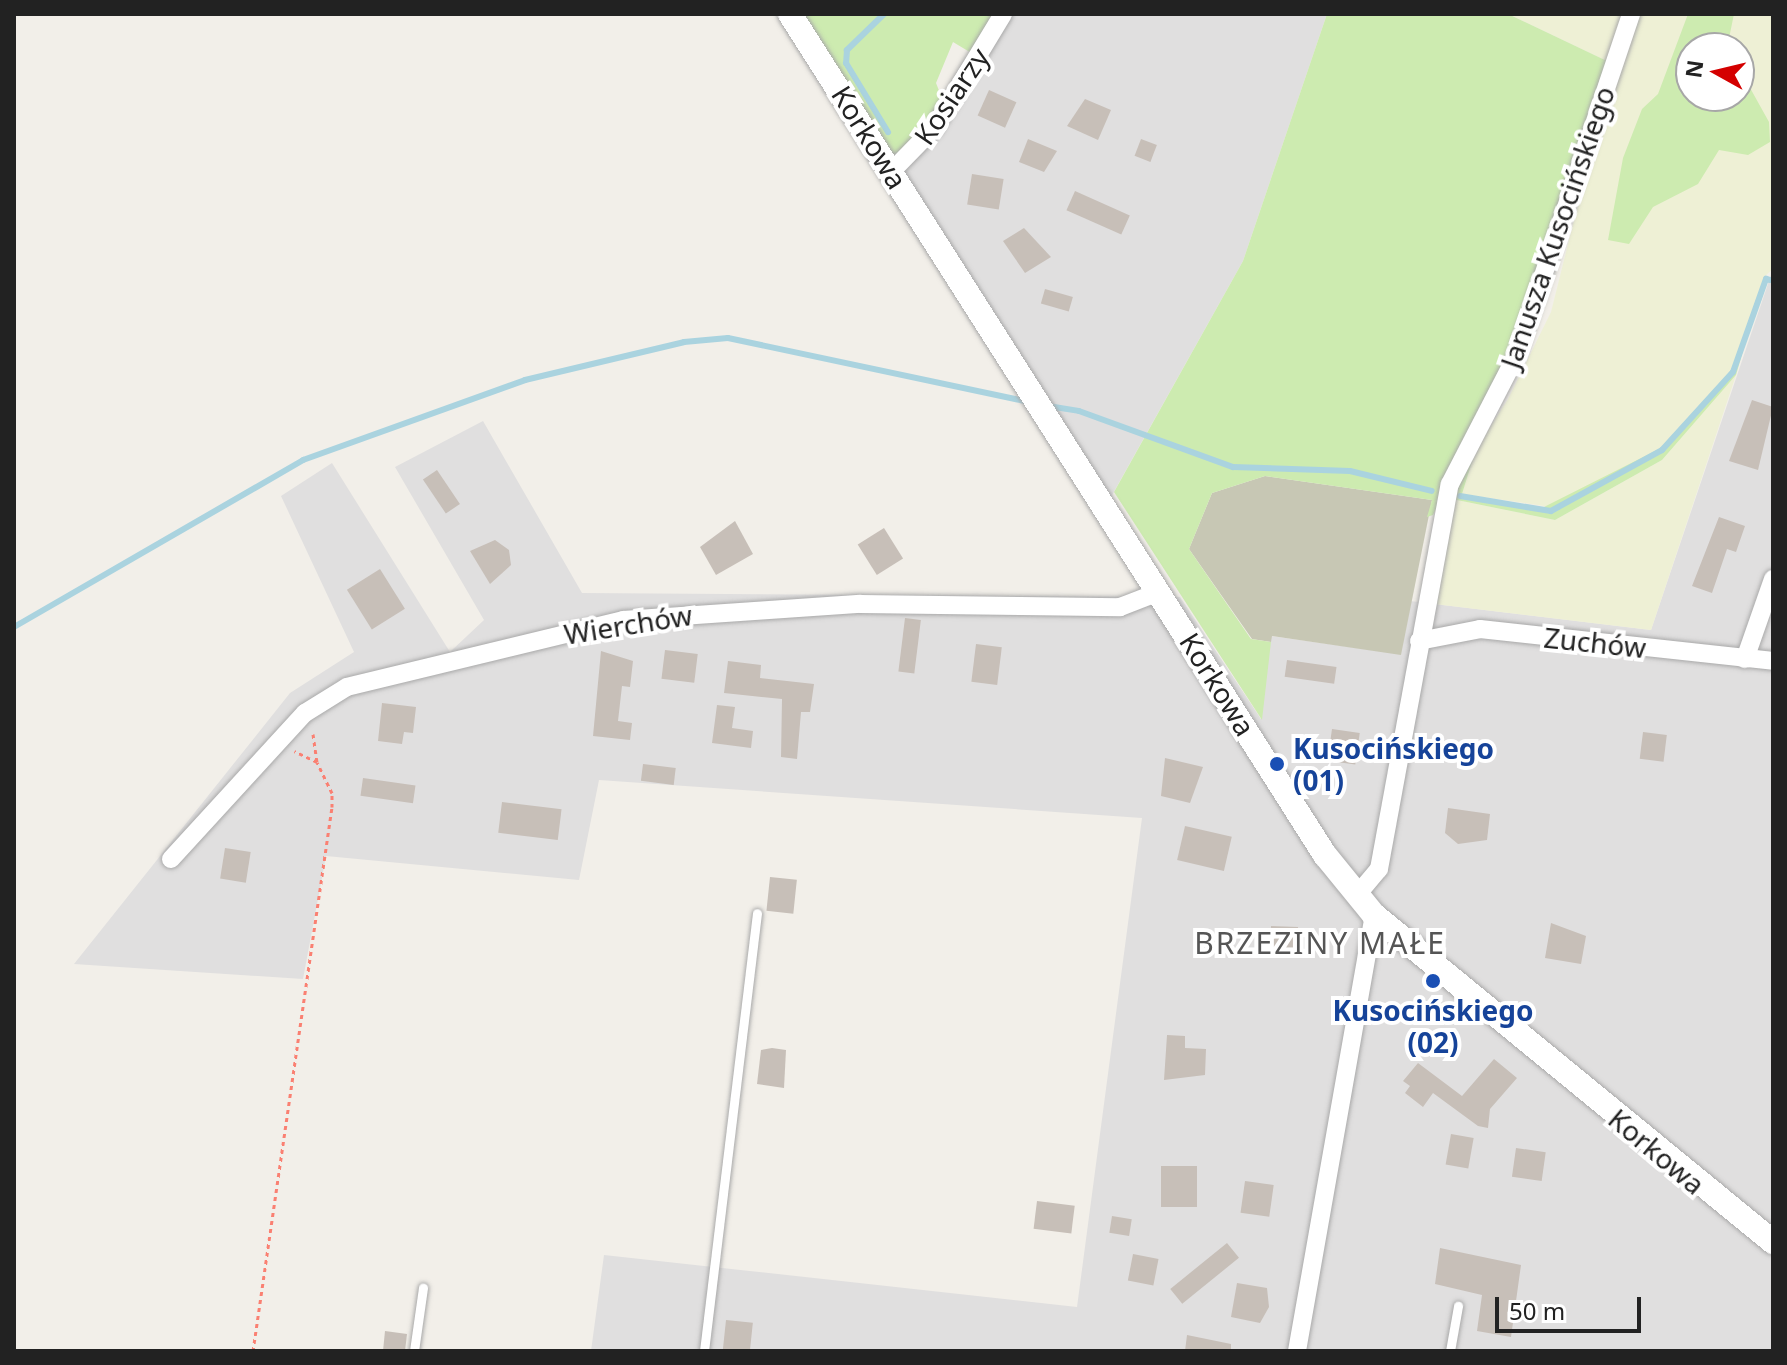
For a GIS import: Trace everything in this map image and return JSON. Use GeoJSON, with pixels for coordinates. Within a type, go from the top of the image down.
{"type":"FeatureCollection","features":[{"type":"Feature","properties":{"kind":"street","name":"Korkowa"},"geometry":{"type":"LineString","coordinates":[[790,14],[1325,855],[1357,895],[1374,915],[1773,1242]]}},
{"type":"Feature","properties":{"kind":"street","name":"Kosiarzy"},"geometry":{"type":"LineString","coordinates":[[892,171],[934,128],[1003,14]]}},
{"type":"Feature","properties":{"kind":"street","name":"Janusza Kusocińskiego"},"geometry":{"type":"LineString","coordinates":[[1357,895],[1379,869],[1450,484],[1516,356],[1631,14]]}},
{"type":"Feature","properties":{"kind":"street"},"geometry":{"type":"LineString","coordinates":[[1745,659],[1773,579]]}},
{"type":"Feature","properties":{"kind":"street","name":"Wierchów"},"geometry":{"type":"LineString","coordinates":[[171,859],[305,713],[347,687],[623,620],[860,604],[1120,607],[1159,592]]}},
{"type":"Feature","properties":{"kind":"street","name":"Zuchów"},"geometry":{"type":"LineString","coordinates":[[1419,641],[1480,629],[1773,661]]}},
{"type":"Feature","properties":{"kind":"street"},"geometry":{"type":"LineString","coordinates":[[1297,1351],[1374,915]]}},
{"type":"Feature","properties":{"kind":"lane"},"geometry":{"type":"LineString","coordinates":[[704,1351],[757,913]]}},
{"type":"Feature","properties":{"kind":"lane"},"geometry":{"type":"LineString","coordinates":[[414,1351],[423,1288]]}},
{"type":"Feature","properties":{"kind":"lane"},"geometry":{"type":"LineString","coordinates":[[1450,1351],[1458,1306]]}},
{"type":"Feature","properties":{"kind":"path"},"geometry":{"type":"LineString","coordinates":[[253,1351],[332,807],[317,762],[293,750],[269,752]]}},
{"type":"Feature","properties":{"kind":"shaded area"},"geometry":{"type":"Polygon","coordinates":[[[1009,14],[1327,14],[1243,261],[1111,497],[902,176],[1009,14]]]}},
{"type":"Feature","properties":{"kind":"shaded area"},"geometry":{"type":"Polygon","coordinates":[[[1508,14],[1624,14],[1609,62],[1508,14]]]}},
{"type":"Feature","properties":{"kind":"shaded area"},"geometry":{"type":"Polygon","coordinates":[[[1637,14],[1773,14],[1773,269],[1765,276],[1731,371],[1661,448],[1551,507],[1462,494],[1476,449],[1508,399],[1551,312],[1587,168],[1637,14]]]}},
{"type":"Feature","properties":{"kind":"shaded area"},"geometry":{"type":"Polygon","coordinates":[[[1773,269],[1773,1351],[591,1351],[604,1255],[1077,1307],[1142,818],[599,780],[579,880],[326,856],[303,979],[74,964],[290,693],[354,652],[281,496],[332,463],[450,652],[484,620],[395,467],[483,421],[582,593],[1180,597],[1261,719],[1271,636],[1400,654],[1410,601],[1651,630],[1773,269]]]}},
{"type":"Feature","properties":{"kind":"shaded area"},"geometry":{"type":"Polygon","coordinates":[[[1736,375],[1651,630],[1434,604],[1452,499],[1555,520],[1662,460],[1736,375]]]}},
{"type":"Feature","properties":{"kind":"shaded area"},"geometry":{"type":"Polygon","coordinates":[[[1265,476],[1432,500],[1401,655],[1272,636],[1271,642],[1252,639],[1189,549],[1212,493],[1265,476]]]}},
{"type":"Feature","properties":{"kind":"green space"},"geometry":{"type":"Polygon","coordinates":[[[802,14],[996,14],[973,54],[953,42],[936,83],[942,98],[932,119],[910,147],[893,155],[802,14]]]}},
{"type":"Feature","properties":{"kind":"green space"},"geometry":{"type":"Polygon","coordinates":[[[1327,14],[1508,14],[1609,62],[1513,353],[1433,515],[1427,517],[1432,500],[1265,476],[1212,493],[1189,549],[1251,639],[1271,642],[1262,720],[1114,492],[1243,261],[1327,14]]]}},
{"type":"Feature","properties":{"kind":"green space"},"geometry":{"type":"Polygon","coordinates":[[[1688,14],[1734,14],[1730,32],[1681,32],[1688,14]]]}},
{"type":"Feature","properties":{"kind":"green space"},"geometry":{"type":"Polygon","coordinates":[[[1675,49],[1675,112],[1755,112],[1755,97],[1769,122],[1770,142],[1748,155],[1719,150],[1698,184],[1653,207],[1629,244],[1608,240],[1623,158],[1642,109],[1658,94],[1675,49]]]}},
{"type":"Feature","properties":{"kind":"green space"},"geometry":{"type":"Polygon","coordinates":[[[1765,275],[1736,375],[1662,460],[1555,520],[1452,499],[1476,449],[1462,494],[1542,508],[1661,448],[1731,371],[1765,275]]]}},
{"type":"Feature","properties":{"kind":"building"},"geometry":{"type":"Polygon","coordinates":[[[989,90],[1016,102],[1005,128],[978,116],[989,90]]]}},
{"type":"Feature","properties":{"kind":"building"},"geometry":{"type":"Polygon","coordinates":[[[1085,99],[1111,110],[1098,140],[1067,126],[1085,99]]]}},
{"type":"Feature","properties":{"kind":"building"},"geometry":{"type":"Polygon","coordinates":[[[1028,139],[1057,151],[1044,172],[1019,162],[1028,139]]]}},
{"type":"Feature","properties":{"kind":"building"},"geometry":{"type":"Polygon","coordinates":[[[1141,139],[1157,145],[1150,162],[1135,156],[1141,139]]]}},
{"type":"Feature","properties":{"kind":"building"},"geometry":{"type":"Polygon","coordinates":[[[972,174],[1004,179],[999,210],[967,205],[972,174]]]}},
{"type":"Feature","properties":{"kind":"building"},"geometry":{"type":"Polygon","coordinates":[[[1075,191],[1130,215],[1121,235],[1066,210],[1075,191]]]}},
{"type":"Feature","properties":{"kind":"building"},"geometry":{"type":"Polygon","coordinates":[[[1024,228],[1051,257],[1025,273],[1003,241],[1024,228]]]}},
{"type":"Feature","properties":{"kind":"building"},"geometry":{"type":"Polygon","coordinates":[[[1045,289],[1073,297],[1069,311],[1041,303],[1045,289]]]}},
{"type":"Feature","properties":{"kind":"building"},"geometry":{"type":"Polygon","coordinates":[[[1752,400],[1773,407],[1758,470],[1729,461],[1752,400]]]}},
{"type":"Feature","properties":{"kind":"building"},"geometry":{"type":"Polygon","coordinates":[[[437,470],[460,504],[446,513],[423,480],[437,470]]]}},
{"type":"Feature","properties":{"kind":"building"},"geometry":{"type":"Polygon","coordinates":[[[1719,517],[1745,526],[1736,552],[1727,549],[1712,593],[1692,586],[1719,517]]]}},
{"type":"Feature","properties":{"kind":"building"},"geometry":{"type":"Polygon","coordinates":[[[735,521],[753,554],[716,575],[700,547],[735,521]]]}},
{"type":"Feature","properties":{"kind":"building"},"geometry":{"type":"Polygon","coordinates":[[[884,528],[903,559],[877,575],[858,544],[884,528]]]}},
{"type":"Feature","properties":{"kind":"building"},"geometry":{"type":"Polygon","coordinates":[[[495,540],[509,550],[511,565],[490,584],[470,551],[495,540]]]}},
{"type":"Feature","properties":{"kind":"building"},"geometry":{"type":"Polygon","coordinates":[[[380,569],[405,609],[372,630],[347,590],[380,569]]]}},
{"type":"Feature","properties":{"kind":"building"},"geometry":{"type":"Polygon","coordinates":[[[905,618],[921,620],[914,674],[898,672],[905,618]]]}},
{"type":"Feature","properties":{"kind":"building"},"geometry":{"type":"Polygon","coordinates":[[[976,644],[1002,647],[997,685],[971,682],[976,644]]]}},
{"type":"Feature","properties":{"kind":"building"},"geometry":{"type":"Polygon","coordinates":[[[665,650],[698,654],[694,683],[661,679],[665,650]]]}},
{"type":"Feature","properties":{"kind":"building"},"geometry":{"type":"Polygon","coordinates":[[[601,651],[633,661],[630,687],[622,686],[618,721],[632,723],[630,740],[593,736],[601,651]]]}},
{"type":"Feature","properties":{"kind":"building"},"geometry":{"type":"Polygon","coordinates":[[[1287,660],[1337,667],[1334,684],[1285,677],[1287,660]]]}},
{"type":"Feature","properties":{"kind":"building"},"geometry":{"type":"Polygon","coordinates":[[[728,661],[761,665],[760,678],[814,684],[810,712],[801,712],[797,759],[781,757],[782,699],[724,693],[728,661]]]}},
{"type":"Feature","properties":{"kind":"building"},"geometry":{"type":"Polygon","coordinates":[[[382,703],[416,707],[413,733],[404,732],[402,744],[378,741],[382,703]]]}},
{"type":"Feature","properties":{"kind":"building"},"geometry":{"type":"Polygon","coordinates":[[[717,705],[735,707],[732,728],[753,731],[751,748],[712,743],[717,705]]]}},
{"type":"Feature","properties":{"kind":"building"},"geometry":{"type":"Polygon","coordinates":[[[1332,729],[1360,733],[1355,765],[1328,761],[1332,729]]]}},
{"type":"Feature","properties":{"kind":"building"},"geometry":{"type":"Polygon","coordinates":[[[1643,732],[1667,735],[1664,762],[1640,759],[1643,732]]]}},
{"type":"Feature","properties":{"kind":"building"},"geometry":{"type":"Polygon","coordinates":[[[1165,758],[1203,767],[1190,803],[1161,796],[1165,758]]]}},
{"type":"Feature","properties":{"kind":"building"},"geometry":{"type":"Polygon","coordinates":[[[643,764],[676,768],[674,785],[641,781],[643,764]]]}},
{"type":"Feature","properties":{"kind":"building"},"geometry":{"type":"Polygon","coordinates":[[[363,778],[415,785],[413,803],[360,796],[363,778]]]}},
{"type":"Feature","properties":{"kind":"building"},"geometry":{"type":"Polygon","coordinates":[[[502,802],[562,809],[558,840],[498,833],[502,802]]]}},
{"type":"Feature","properties":{"kind":"building"},"geometry":{"type":"Polygon","coordinates":[[[1448,808],[1490,814],[1487,840],[1458,844],[1445,833],[1448,808]]]}},
{"type":"Feature","properties":{"kind":"building"},"geometry":{"type":"Polygon","coordinates":[[[1185,826],[1232,837],[1224,871],[1177,860],[1185,826]]]}},
{"type":"Feature","properties":{"kind":"building"},"geometry":{"type":"Polygon","coordinates":[[[225,848],[251,852],[246,883],[220,879],[225,848]]]}},
{"type":"Feature","properties":{"kind":"building"},"geometry":{"type":"Polygon","coordinates":[[[770,877],[797,880],[793,914],[766,911],[770,877]]]}},
{"type":"Feature","properties":{"kind":"building"},"geometry":{"type":"Polygon","coordinates":[[[1551,923],[1586,936],[1581,964],[1545,958],[1551,923]]]}},
{"type":"Feature","properties":{"kind":"building"},"geometry":{"type":"Polygon","coordinates":[[[1271,926],[1298,927],[1297,949],[1270,948],[1271,926]]]}},
{"type":"Feature","properties":{"kind":"building"},"geometry":{"type":"Polygon","coordinates":[[[1167,1035],[1185,1036],[1185,1048],[1206,1049],[1205,1075],[1164,1080],[1167,1035]]]}},
{"type":"Feature","properties":{"kind":"building"},"geometry":{"type":"Polygon","coordinates":[[[761,1050],[786,1050],[784,1088],[757,1084],[761,1050]]]}},
{"type":"Feature","properties":{"kind":"building"},"geometry":{"type":"Polygon","coordinates":[[[1494,1059],[1517,1078],[1490,1109],[1488,1128],[1478,1126],[1433,1093],[1423,1107],[1405,1093],[1410,1086],[1403,1081],[1418,1063],[1462,1096],[1494,1059]]]}},
{"type":"Feature","properties":{"kind":"building"},"geometry":{"type":"Polygon","coordinates":[[[1451,1134],[1474,1138],[1468,1169],[1446,1165],[1451,1134]]]}},
{"type":"Feature","properties":{"kind":"building"},"geometry":{"type":"Polygon","coordinates":[[[1516,1148],[1546,1152],[1542,1181],[1512,1177],[1516,1148]]]}},
{"type":"Feature","properties":{"kind":"building"},"geometry":{"type":"Polygon","coordinates":[[[1161,1166],[1197,1166],[1197,1207],[1161,1207],[1161,1166]]]}},
{"type":"Feature","properties":{"kind":"building"},"geometry":{"type":"Polygon","coordinates":[[[1245,1181],[1274,1185],[1269,1217],[1241,1213],[1245,1181]]]}},
{"type":"Feature","properties":{"kind":"building"},"geometry":{"type":"Polygon","coordinates":[[[1037,1201],[1075,1206],[1071,1233],[1034,1229],[1037,1201]]]}},
{"type":"Feature","properties":{"kind":"building"},"geometry":{"type":"Polygon","coordinates":[[[1112,1216],[1132,1219],[1129,1236],[1109,1233],[1112,1216]]]}},
{"type":"Feature","properties":{"kind":"building"},"geometry":{"type":"Polygon","coordinates":[[[1227,1243],[1239,1258],[1182,1304],[1170,1289],[1227,1243]]]}},
{"type":"Feature","properties":{"kind":"building"},"geometry":{"type":"Polygon","coordinates":[[[1440,1248],[1521,1265],[1511,1337],[1477,1331],[1482,1295],[1435,1284],[1440,1248]]]}},
{"type":"Feature","properties":{"kind":"building"},"geometry":{"type":"Polygon","coordinates":[[[1133,1254],[1159,1259],[1153,1285],[1128,1281],[1133,1254]]]}},
{"type":"Feature","properties":{"kind":"building"},"geometry":{"type":"Polygon","coordinates":[[[1237,1283],[1267,1288],[1269,1307],[1260,1323],[1231,1317],[1237,1283]]]}},
{"type":"Feature","properties":{"kind":"building"},"geometry":{"type":"Polygon","coordinates":[[[726,1320],[753,1323],[750,1351],[723,1351],[726,1320]]]}},
{"type":"Feature","properties":{"kind":"building"},"geometry":{"type":"Polygon","coordinates":[[[385,1331],[407,1334],[405,1351],[383,1351],[385,1331]]]}},
{"type":"Feature","properties":{"kind":"building"},"geometry":{"type":"Polygon","coordinates":[[[1187,1335],[1231,1344],[1231,1351],[1185,1351],[1187,1335]]]}},
{"type":"Feature","properties":{"kind":"waterway"},"geometry":{"type":"LineString","coordinates":[[884,14],[847,50],[846,63],[888,132]]}},
{"type":"Feature","properties":{"kind":"waterway"},"geometry":{"type":"LineString","coordinates":[[1460,496],[1551,511],[1662,450],[1733,372],[1766,279],[1770,280]]}},
{"type":"Feature","properties":{"kind":"waterway"},"geometry":{"type":"LineString","coordinates":[[14,627],[303,460],[525,380],[684,342],[728,338],[1029,402]]}},
{"type":"Feature","properties":{"kind":"waterway"},"geometry":{"type":"LineString","coordinates":[[1048,406],[1079,411],[1233,467],[1350,471],[1432,491]]}},
{"type":"Feature","properties":{"kind":"place","name":"Kusocińskiego (01)"},"geometry":{"type":"Point","coordinates":[1277,764]}},
{"type":"Feature","properties":{"kind":"place","name":"Kusocińskiego (02)"},"geometry":{"type":"Point","coordinates":[1433,981]}},
{"type":"Feature","properties":{"kind":"district","name":"BRZEZINY MAŁE"},"geometry":{"type":"Point","coordinates":[1320,943]}}]}
